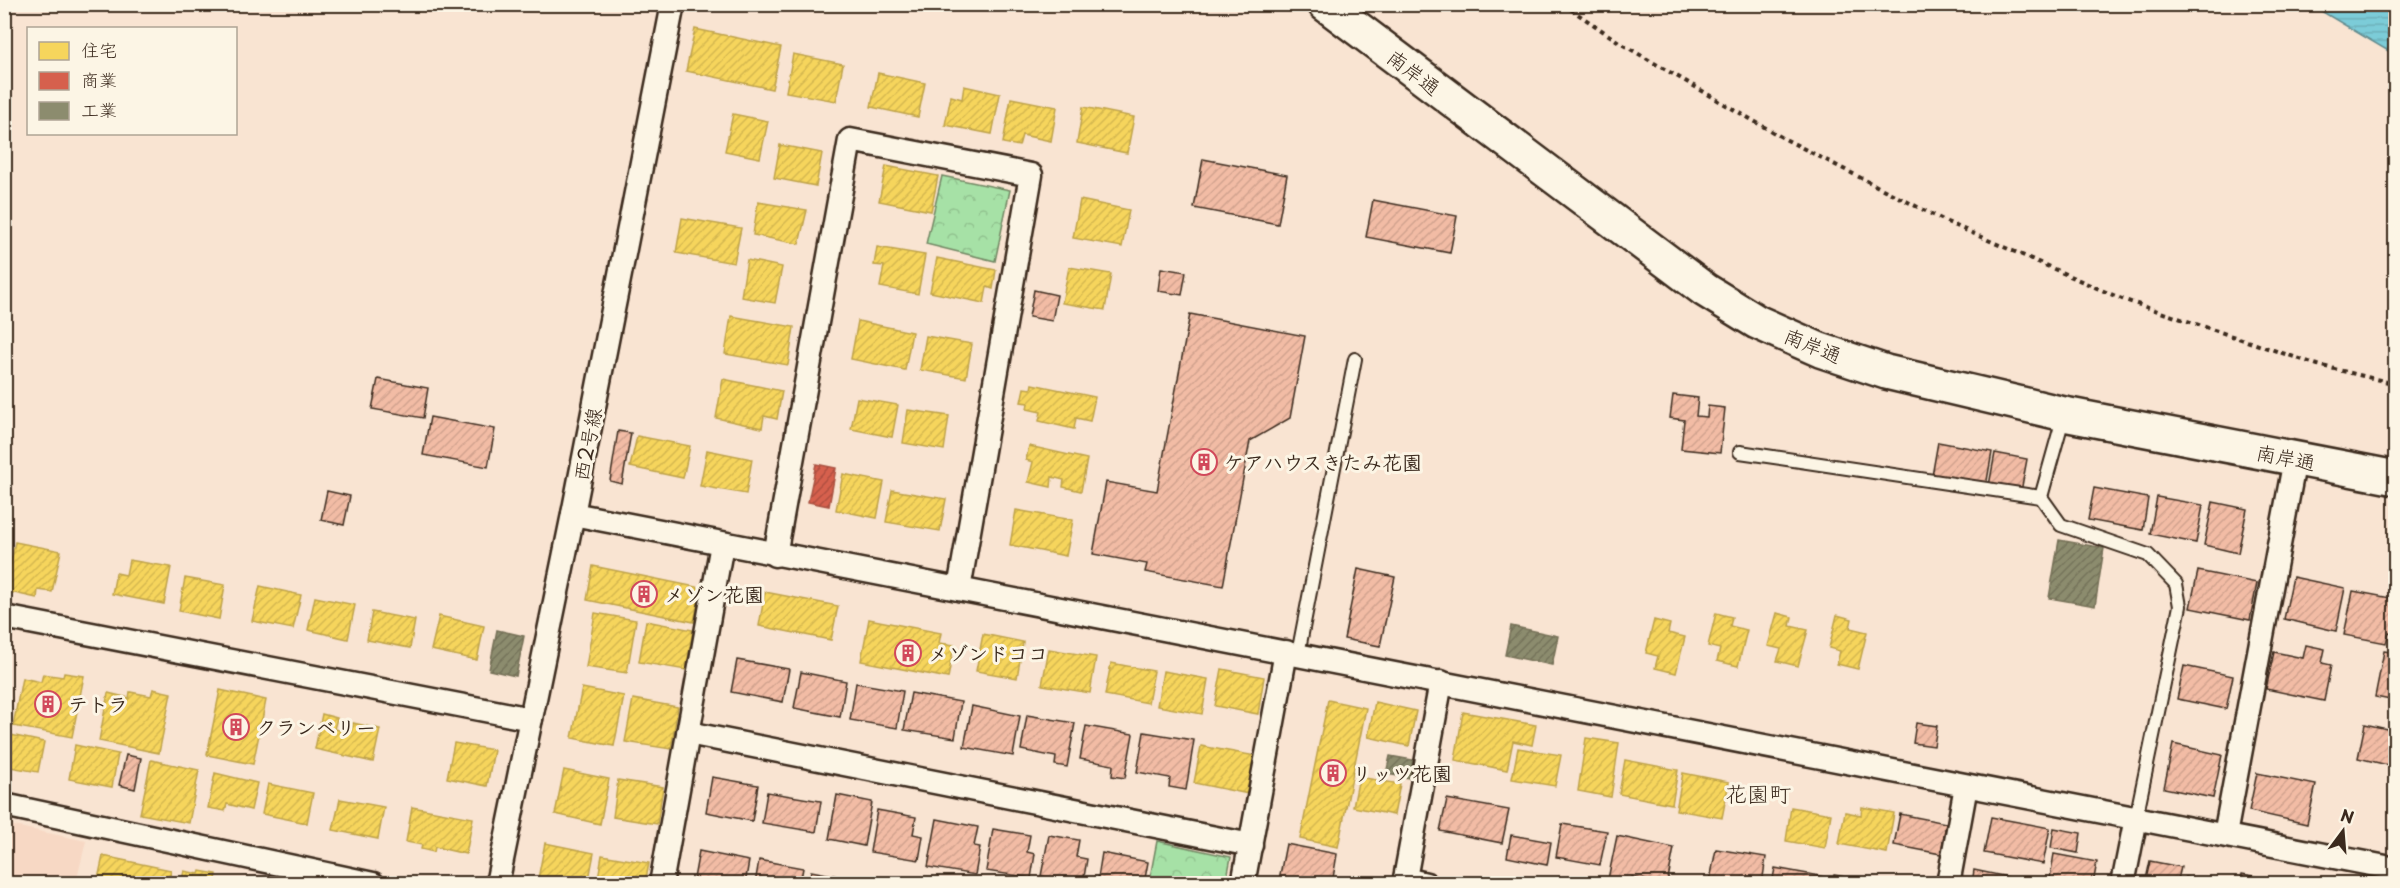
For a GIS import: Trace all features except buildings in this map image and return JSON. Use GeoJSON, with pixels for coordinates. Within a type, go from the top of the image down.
{"type":"FeatureCollection","features":[{"type":"Feature","properties":{"kind":"main road","name":"南岸通"},"geometry":{"type":"LineString","coordinates":[[1325,4],[1705,290],[1757,322],[1820,350],[1886,372],[2064,414],[2396,478]]}},
{"type":"Feature","properties":{"kind":"street","name":"西2号線"},"geometry":{"type":"LineString","coordinates":[[497,884],[573,514],[673,4]]}},
{"type":"Feature","properties":{"kind":"street"},"geometry":{"type":"LineString","coordinates":[[774,555],[850,140],[1031,175],[959,590]]}},
{"type":"Feature","properties":{"kind":"street"},"geometry":{"type":"LineString","coordinates":[[2226,835],[2295,459]]}},
{"type":"Feature","properties":{"kind":"street"},"geometry":{"type":"LineString","coordinates":[[573,514],[774,555],[1292,653],[2396,868]]}},
{"type":"Feature","properties":{"kind":"street"},"geometry":{"type":"LineString","coordinates":[[661,884],[722,544]]}},
{"type":"Feature","properties":{"kind":"street"},"geometry":{"type":"LineString","coordinates":[[4,617],[531,719]]}},
{"type":"Feature","properties":{"kind":"street"},"geometry":{"type":"LineString","coordinates":[[1244,884],[1292,653]]}},
{"type":"Feature","properties":{"kind":"street"},"geometry":{"type":"LineString","coordinates":[[1412,882],[1441,682]]}},
{"type":"Feature","properties":{"kind":"street"},"geometry":{"type":"LineString","coordinates":[[688,733],[1251,845]]}},
{"type":"Feature","properties":{"kind":"street"},"geometry":{"type":"LineString","coordinates":[[1948,884],[1966,786]]}},
{"type":"Feature","properties":{"kind":"street"},"geometry":{"type":"LineString","coordinates":[[4,805],[374,884]]}},
{"type":"Feature","properties":{"kind":"street"},"geometry":{"type":"LineString","coordinates":[[2123,884],[2136,818]]}},
{"type":"Feature","properties":{"kind":"lane"},"geometry":{"type":"LineString","coordinates":[[1292,653],[1355,359]]}},
{"type":"Feature","properties":{"kind":"lane"},"geometry":{"type":"LineString","coordinates":[[2042,497],[2064,414]]}},
{"type":"Feature","properties":{"kind":"lane"},"geometry":{"type":"LineString","coordinates":[[1740,452],[2042,497],[2061,525],[2148,555],[2176,584],[2180,606],[2136,818]]}},
{"type":"Feature","properties":{"kind":"path"},"geometry":{"type":"LineString","coordinates":[[1563,4],[1625,46],[1784,138],[1947,222],[2122,298],[2318,365],[2396,384]]}},
{"type":"Feature","properties":{"kind":"shaded area"},"geometry":{"type":"Polygon","coordinates":[[[5,824],[86,841],[76,883],[5,883],[5,824]]]}},
{"type":"Feature","properties":{"kind":"green space"},"geometry":{"type":"Polygon","coordinates":[[[942,176],[1010,190],[995,261],[926,244],[942,176]]]}},
{"type":"Feature","properties":{"kind":"green space"},"geometry":{"type":"Polygon","coordinates":[[[1157,841],[1231,857],[1226,883],[1149,883],[1157,841]]]}},
{"type":"Feature","properties":{"kind":"water"},"geometry":{"type":"Polygon","coordinates":[[[2311,5],[2395,5],[2395,55],[2311,5]]]}},
{"type":"Feature","properties":{"kind":"place","name":"ケアハウスきたみ花園"},"geometry":{"type":"Point","coordinates":[1204,462]}},
{"type":"Feature","properties":{"kind":"place","name":"メゾン花園"},"geometry":{"type":"Point","coordinates":[644,594]}},
{"type":"Feature","properties":{"kind":"place","name":"メゾンドココ"},"geometry":{"type":"Point","coordinates":[908,653]}},
{"type":"Feature","properties":{"kind":"place","name":"テトラ"},"geometry":{"type":"Point","coordinates":[48,704]}},
{"type":"Feature","properties":{"kind":"place","name":"クランベリー"},"geometry":{"type":"Point","coordinates":[236,727]}},
{"type":"Feature","properties":{"kind":"place","name":"リッツ花園"},"geometry":{"type":"Point","coordinates":[1333,773]}},
{"type":"Feature","properties":{"kind":"district","name":"花園町"},"geometry":{"type":"Point","coordinates":[1758,792]}}]}
